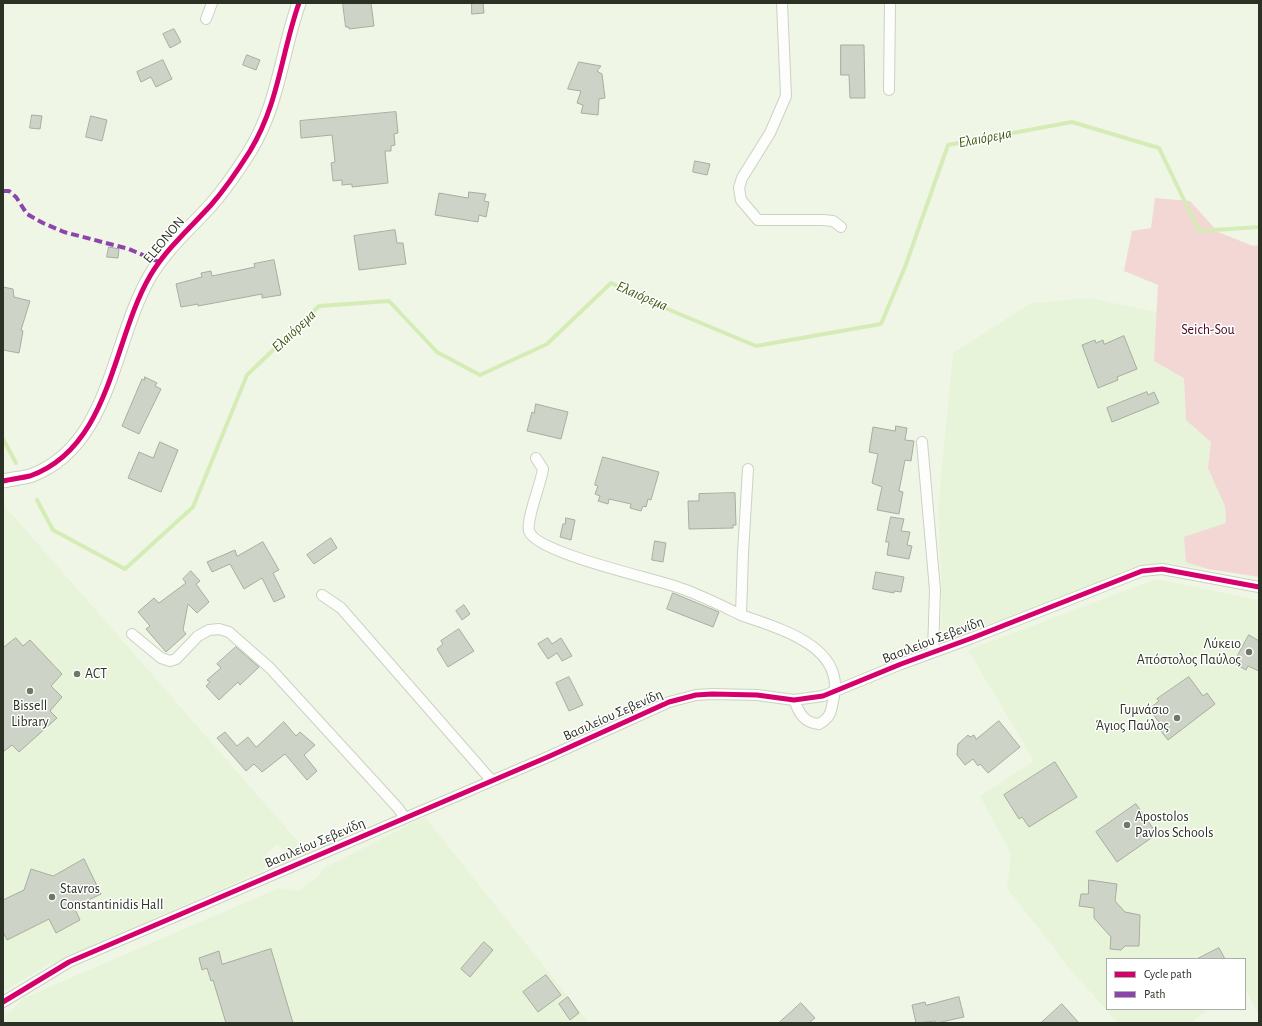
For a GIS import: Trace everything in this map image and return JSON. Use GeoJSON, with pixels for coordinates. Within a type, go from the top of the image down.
{"type":"FeatureCollection","features":[{"type":"Feature","properties":{"kind":"street"},"geometry":{"type":"LineString","coordinates":[[206,20],[212,3]]}},
{"type":"Feature","properties":{"kind":"street","name":"ELEONON"},"geometry":{"type":"LineString","coordinates":[[3,481],[30,475],[55,462],[77,444],[91,424],[122,345],[136,304],[150,276],[173,245],[216,198],[238,169],[259,134],[274,100],[299,3]]}},
{"type":"Feature","properties":{"kind":"street"},"geometry":{"type":"LineString","coordinates":[[782,3],[786,96],[770,133],[742,178],[739,188],[741,200],[758,220],[824,220],[833,221],[841,226]]}},
{"type":"Feature","properties":{"kind":"street"},"geometry":{"type":"LineString","coordinates":[[889,90],[890,3]]}},
{"type":"Feature","properties":{"kind":"street"},"geometry":{"type":"LineString","coordinates":[[922,442],[935,590],[934,652]]}},
{"type":"Feature","properties":{"kind":"street"},"geometry":{"type":"LineString","coordinates":[[536,458],[543,469],[541,483],[529,520],[529,531],[534,539],[557,551],[679,587],[741,615],[800,637],[818,651],[830,665],[834,692],[829,716],[818,724],[804,719],[794,700]]}},
{"type":"Feature","properties":{"kind":"street"},"geometry":{"type":"LineString","coordinates":[[741,615],[748,469]]}},
{"type":"Feature","properties":{"kind":"street","name":"Βασιλείου Σεβενίδη"},"geometry":{"type":"LineString","coordinates":[[3,1002],[28,985],[69,962],[405,818],[654,708],[680,699],[712,694],[739,694],[794,700],[811,699],[834,692],[1142,571],[1162,569],[1259,587]]}},
{"type":"Feature","properties":{"kind":"street"},"geometry":{"type":"LineString","coordinates":[[322,595],[340,608],[492,780]]}},
{"type":"Feature","properties":{"kind":"street"},"geometry":{"type":"LineString","coordinates":[[132,634],[161,658],[170,661],[176,660],[198,636],[209,630],[218,629],[229,632],[270,668],[398,808],[405,818]]}},
{"type":"Feature","properties":{"kind":"shaded area"},"geometry":{"type":"Polygon","coordinates":[[[1090,298],[1156,312],[1234,471],[1238,525],[1208,569],[1167,563],[1153,564],[1110,578],[1043,605],[941,642],[942,596],[938,509],[953,353],[1031,303],[1090,298]]]}},
{"type":"Feature","properties":{"kind":"shaded area","name":"ACT"},"geometry":{"type":"Polygon","coordinates":[[[3,504],[309,854],[298,856],[287,852],[277,844],[266,854],[268,860],[264,870],[44,967],[3,992],[3,504]]]}},
{"type":"Feature","properties":{"kind":"shaded area","name":"Apostolos Pavlos Schools"},"geometry":{"type":"Polygon","coordinates":[[[1156,579],[1259,600],[1259,1014],[1246,992],[1246,958],[1106,958],[1106,1010],[1070,969],[1007,888],[1011,854],[980,796],[1034,761],[968,650],[1156,579]]]}},
{"type":"Feature","properties":{"kind":"shaded area"},"geometry":{"type":"Polygon","coordinates":[[[425,817],[589,1023],[3,1023],[3,1018],[24,998],[279,888],[298,891],[319,876],[322,869],[425,817]]]}},
{"type":"Feature","properties":{"kind":"shaded area","name":"Apostolos Pavlos Schools"},"geometry":{"type":"Polygon","coordinates":[[[1106,1010],[1208,1010],[1190,1023],[1118,1023],[1106,1010]]]}},
{"type":"Feature","properties":{"kind":"green space","name":"Seich-Sou"},"geometry":{"type":"Polygon","coordinates":[[[1155,198],[1190,201],[1218,232],[1253,246],[1259,245],[1259,577],[1208,569],[1186,562],[1184,537],[1226,523],[1225,506],[1208,468],[1211,442],[1186,420],[1184,378],[1154,361],[1158,285],[1124,271],[1132,231],[1151,228],[1155,198]]]}},
{"type":"Feature","properties":{"kind":"building"},"geometry":{"type":"Polygon","coordinates":[[[343,3],[371,3],[374,26],[349,29],[349,27],[346,27],[343,3]]]}},
{"type":"Feature","properties":{"kind":"building"},"geometry":{"type":"Polygon","coordinates":[[[472,3],[483,3],[484,13],[472,14],[472,3]]]}},
{"type":"Feature","properties":{"kind":"building"},"geometry":{"type":"Polygon","coordinates":[[[174,29],[181,42],[170,48],[163,34],[174,29]]]}},
{"type":"Feature","properties":{"kind":"building"},"geometry":{"type":"Polygon","coordinates":[[[841,45],[864,45],[865,98],[850,98],[849,75],[841,75],[841,45]]]}},
{"type":"Feature","properties":{"kind":"building"},"geometry":{"type":"Polygon","coordinates":[[[247,55],[260,60],[256,70],[243,65],[247,55]]]}},
{"type":"Feature","properties":{"kind":"building"},"geometry":{"type":"Polygon","coordinates":[[[163,60],[172,79],[156,87],[151,77],[141,82],[137,72],[163,60]]]}},
{"type":"Feature","properties":{"kind":"building"},"geometry":{"type":"Polygon","coordinates":[[[579,62],[601,66],[597,71],[602,74],[605,98],[599,99],[598,115],[581,113],[583,105],[577,103],[581,91],[568,89],[579,62]]]}},
{"type":"Feature","properties":{"kind":"building"},"geometry":{"type":"Polygon","coordinates":[[[396,112],[398,133],[394,134],[395,145],[391,146],[391,151],[385,151],[388,183],[352,187],[352,184],[342,185],[342,180],[333,181],[331,163],[335,162],[332,135],[301,138],[300,121],[396,112]]]}},
{"type":"Feature","properties":{"kind":"building"},"geometry":{"type":"Polygon","coordinates":[[[32,115],[42,116],[40,129],[30,128],[32,115]]]}},
{"type":"Feature","properties":{"kind":"building"},"geometry":{"type":"Polygon","coordinates":[[[91,116],[107,120],[102,141],[86,137],[91,116]]]}},
{"type":"Feature","properties":{"kind":"building"},"geometry":{"type":"Polygon","coordinates":[[[695,161],[710,164],[707,175],[693,172],[695,161]]]}},
{"type":"Feature","properties":{"kind":"building"},"geometry":{"type":"Polygon","coordinates":[[[469,192],[486,194],[484,201],[489,202],[486,217],[479,215],[478,222],[435,215],[439,193],[468,198],[469,192]]]}},
{"type":"Feature","properties":{"kind":"building"},"geometry":{"type":"Polygon","coordinates":[[[395,230],[397,243],[403,243],[406,264],[359,270],[354,236],[395,230]]]}},
{"type":"Feature","properties":{"kind":"building"},"geometry":{"type":"Polygon","coordinates":[[[109,247],[119,249],[118,258],[107,257],[109,247]]]}},
{"type":"Feature","properties":{"kind":"building"},"geometry":{"type":"Polygon","coordinates":[[[274,260],[281,295],[262,298],[262,294],[198,306],[198,304],[181,307],[176,284],[202,277],[201,273],[211,271],[212,276],[255,267],[254,264],[274,260]]]}},
{"type":"Feature","properties":{"kind":"building"},"geometry":{"type":"Polygon","coordinates":[[[3,287],[13,289],[14,297],[30,301],[21,330],[23,331],[19,353],[3,350],[3,287]]]}},
{"type":"Feature","properties":{"kind":"building"},"geometry":{"type":"Polygon","coordinates":[[[1124,336],[1137,369],[1117,377],[1118,380],[1098,388],[1082,345],[1095,340],[1096,343],[1103,340],[1104,344],[1124,336]]]}},
{"type":"Feature","properties":{"kind":"building"},"geometry":{"type":"Polygon","coordinates":[[[145,377],[157,383],[155,386],[161,389],[139,434],[122,426],[142,379],[144,380],[145,377]]]}},
{"type":"Feature","properties":{"kind":"building"},"geometry":{"type":"Polygon","coordinates":[[[1147,392],[1148,395],[1154,392],[1159,403],[1112,422],[1107,408],[1147,392]]]}},
{"type":"Feature","properties":{"kind":"building"},"geometry":{"type":"Polygon","coordinates":[[[536,404],[568,412],[561,439],[527,431],[532,412],[534,413],[536,404]]]}},
{"type":"Feature","properties":{"kind":"building"},"geometry":{"type":"Polygon","coordinates":[[[896,426],[907,428],[905,440],[914,441],[911,461],[905,460],[899,491],[903,492],[899,514],[877,510],[882,487],[872,483],[878,454],[869,452],[873,427],[895,431],[896,426]]]}},
{"type":"Feature","properties":{"kind":"building"},"geometry":{"type":"Polygon","coordinates":[[[160,442],[178,450],[161,492],[128,478],[139,452],[153,458],[160,442]]]}},
{"type":"Feature","properties":{"kind":"building"},"geometry":{"type":"Polygon","coordinates":[[[603,457],[659,472],[651,500],[648,499],[646,507],[643,506],[641,511],[630,508],[631,504],[609,499],[608,504],[598,501],[600,496],[595,494],[598,486],[595,485],[603,457]]]}},
{"type":"Feature","properties":{"kind":"building"},"geometry":{"type":"Polygon","coordinates":[[[735,493],[736,525],[733,525],[733,528],[689,529],[688,501],[699,501],[699,494],[735,493]]]}},
{"type":"Feature","properties":{"kind":"building"},"geometry":{"type":"Polygon","coordinates":[[[891,517],[904,519],[901,531],[910,532],[907,545],[912,546],[909,559],[887,555],[889,542],[886,542],[891,517]]]}},
{"type":"Feature","properties":{"kind":"building"},"geometry":{"type":"Polygon","coordinates":[[[566,518],[575,520],[571,540],[560,537],[566,518]]]}},
{"type":"Feature","properties":{"kind":"building"},"geometry":{"type":"Polygon","coordinates":[[[331,538],[337,548],[314,564],[307,555],[331,538]]]}},
{"type":"Feature","properties":{"kind":"building"},"geometry":{"type":"Polygon","coordinates":[[[655,541],[666,543],[663,562],[652,560],[655,541]]]}},
{"type":"Feature","properties":{"kind":"building"},"geometry":{"type":"Polygon","coordinates":[[[263,542],[279,570],[273,573],[285,597],[274,602],[262,578],[244,589],[230,564],[212,572],[207,562],[235,550],[237,556],[263,542]]]}},
{"type":"Feature","properties":{"kind":"building"},"geometry":{"type":"Polygon","coordinates":[[[191,571],[200,581],[196,584],[209,602],[197,613],[188,604],[183,630],[186,634],[166,652],[146,629],[150,626],[138,612],[154,598],[159,603],[186,583],[183,579],[191,571]]]}},
{"type":"Feature","properties":{"kind":"building"},"geometry":{"type":"Polygon","coordinates":[[[876,572],[904,577],[901,592],[894,591],[894,593],[873,589],[876,572]]]}},
{"type":"Feature","properties":{"kind":"building"},"geometry":{"type":"Polygon","coordinates":[[[673,593],[719,612],[713,627],[667,609],[673,593]]]}},
{"type":"Feature","properties":{"kind":"building"},"geometry":{"type":"Polygon","coordinates":[[[464,605],[470,614],[462,620],[456,611],[464,605]]]}},
{"type":"Feature","properties":{"kind":"building"},"geometry":{"type":"Polygon","coordinates":[[[459,629],[474,651],[448,667],[437,649],[443,644],[441,641],[459,629]]]}},
{"type":"Feature","properties":{"kind":"building","name":"Λύκειο Απόστολος Παύλος"},"geometry":{"type":"Polygon","coordinates":[[[1249,635],[1259,641],[1259,671],[1248,666],[1246,670],[1234,663],[1249,635]]]}},
{"type":"Feature","properties":{"kind":"building","name":"Bissell Library"},"geometry":{"type":"Polygon","coordinates":[[[16,638],[23,646],[30,640],[62,674],[51,686],[62,697],[50,711],[57,718],[19,752],[12,745],[3,752],[3,648],[16,638]]]}},
{"type":"Feature","properties":{"kind":"building"},"geometry":{"type":"Polygon","coordinates":[[[548,638],[552,644],[561,638],[572,656],[562,661],[557,653],[548,659],[538,644],[548,638]]]}},
{"type":"Feature","properties":{"kind":"building"},"geometry":{"type":"Polygon","coordinates":[[[236,647],[259,667],[240,685],[238,682],[219,700],[206,686],[210,682],[207,680],[221,668],[217,664],[236,647]]]}},
{"type":"Feature","properties":{"kind":"building"},"geometry":{"type":"Polygon","coordinates":[[[569,677],[583,705],[569,711],[556,683],[569,677]]]}},
{"type":"Feature","properties":{"kind":"building","name":"Γυμνάσιο Άγιος Παύλος"},"geometry":{"type":"Polygon","coordinates":[[[1189,677],[1203,696],[1207,693],[1215,704],[1168,740],[1160,730],[1163,727],[1149,709],[1159,701],[1157,699],[1189,677]]]}},
{"type":"Feature","properties":{"kind":"building"},"geometry":{"type":"Polygon","coordinates":[[[999,721],[1020,747],[988,773],[980,764],[978,766],[973,759],[965,765],[957,755],[958,744],[968,735],[970,737],[974,735],[976,739],[999,721]]]}},
{"type":"Feature","properties":{"kind":"building"},"geometry":{"type":"Polygon","coordinates":[[[284,722],[296,736],[300,732],[315,745],[304,755],[317,771],[307,780],[285,754],[262,772],[254,764],[246,771],[217,738],[225,732],[237,746],[248,737],[256,747],[284,722]]]}},
{"type":"Feature","properties":{"kind":"building"},"geometry":{"type":"Polygon","coordinates":[[[1055,762],[1077,797],[1029,827],[1022,817],[1019,819],[1004,795],[1055,762]]]}},
{"type":"Feature","properties":{"kind":"building"},"geometry":{"type":"Polygon","coordinates":[[[1136,804],[1157,834],[1117,862],[1096,832],[1136,804]]]}},
{"type":"Feature","properties":{"kind":"building","name":"Stavros Constantinidis Hall"},"geometry":{"type":"Polygon","coordinates":[[[84,859],[101,894],[74,907],[80,920],[56,933],[49,919],[7,940],[3,932],[3,900],[24,890],[31,869],[53,876],[84,859]]]}},
{"type":"Feature","properties":{"kind":"building"},"geometry":{"type":"Polygon","coordinates":[[[1089,880],[1117,884],[1115,901],[1125,912],[1140,915],[1139,946],[1125,946],[1121,950],[1110,949],[1111,937],[1094,918],[1094,908],[1079,906],[1081,894],[1088,894],[1089,880]]]}},
{"type":"Feature","properties":{"kind":"building"},"geometry":{"type":"Polygon","coordinates":[[[484,942],[493,950],[470,977],[461,969],[484,942]]]}},
{"type":"Feature","properties":{"kind":"building"},"geometry":{"type":"Polygon","coordinates":[[[1219,948],[1224,958],[1199,958],[1219,948]]]}},
{"type":"Feature","properties":{"kind":"building"},"geometry":{"type":"Polygon","coordinates":[[[271,949],[293,1023],[226,1023],[213,980],[211,981],[207,968],[202,970],[199,958],[219,951],[222,964],[271,949]]]}},
{"type":"Feature","properties":{"kind":"building"},"geometry":{"type":"Polygon","coordinates":[[[546,975],[561,995],[538,1012],[523,992],[546,975]]]}},
{"type":"Feature","properties":{"kind":"building"},"geometry":{"type":"Polygon","coordinates":[[[568,997],[579,1013],[570,1020],[559,1004],[568,997]]]}},
{"type":"Feature","properties":{"kind":"building"},"geometry":{"type":"Polygon","coordinates":[[[959,997],[964,1017],[937,1023],[935,1021],[916,1023],[912,1005],[925,1002],[926,1005],[959,997]]]}},
{"type":"Feature","properties":{"kind":"building"},"geometry":{"type":"Polygon","coordinates":[[[801,1003],[815,1018],[809,1023],[779,1023],[801,1003]]]}},
{"type":"Feature","properties":{"kind":"building"},"geometry":{"type":"Polygon","coordinates":[[[1062,1004],[1079,1023],[1041,1023],[1062,1004]]]}},
{"type":"Feature","properties":{"kind":"waterway","name":"Ελαιόρεμα"},"geometry":{"type":"LineString","coordinates":[[37,500],[53,530],[125,569],[193,507],[247,375],[319,306],[389,301],[437,352],[480,375],[547,344],[611,283],[665,308],[756,346],[881,324],[905,267],[948,145],[1072,122],[1159,148],[1199,231],[1259,227]]}},
{"type":"Feature","properties":{"kind":"waterway"},"geometry":{"type":"LineString","coordinates":[[3,439],[16,463]]}},
{"type":"Feature","properties":{"kind":"marked path"},"geometry":{"type":"LineString","coordinates":[[3,191],[9,191],[16,197],[27,214],[43,223],[64,232],[129,249],[159,262]]}},
{"type":"Feature","properties":{"kind":"cycle path"},"geometry":{"type":"LineString","coordinates":[[3,481],[30,476],[57,462],[78,442],[94,417],[106,390],[137,302],[150,276],[163,257],[211,205],[231,179],[260,133],[274,97],[299,3]]}},
{"type":"Feature","properties":{"kind":"cycle path"},"geometry":{"type":"LineString","coordinates":[[3,1002],[69,962],[550,756],[669,702],[696,695],[712,694],[757,695],[794,700],[823,696],[901,664],[972,638],[1142,571],[1162,569],[1259,587]]}},
{"type":"Feature","properties":{"kind":"place","name":"Λύκειο Απόστολος Παύλος"},"geometry":{"type":"Point","coordinates":[1249,652]}},
{"type":"Feature","properties":{"kind":"place","name":"ACT"},"geometry":{"type":"Point","coordinates":[77,674]}},
{"type":"Feature","properties":{"kind":"place","name":"Bissell Library"},"geometry":{"type":"Point","coordinates":[30,691]}},
{"type":"Feature","properties":{"kind":"place","name":"Γυμνάσιο Άγιος Παύλος"},"geometry":{"type":"Point","coordinates":[1177,718]}},
{"type":"Feature","properties":{"kind":"place","name":"Apostolos Pavlos Schools"},"geometry":{"type":"Point","coordinates":[1127,825]}},
{"type":"Feature","properties":{"kind":"place","name":"Stavros Constantinidis Hall"},"geometry":{"type":"Point","coordinates":[52,897]}}]}
